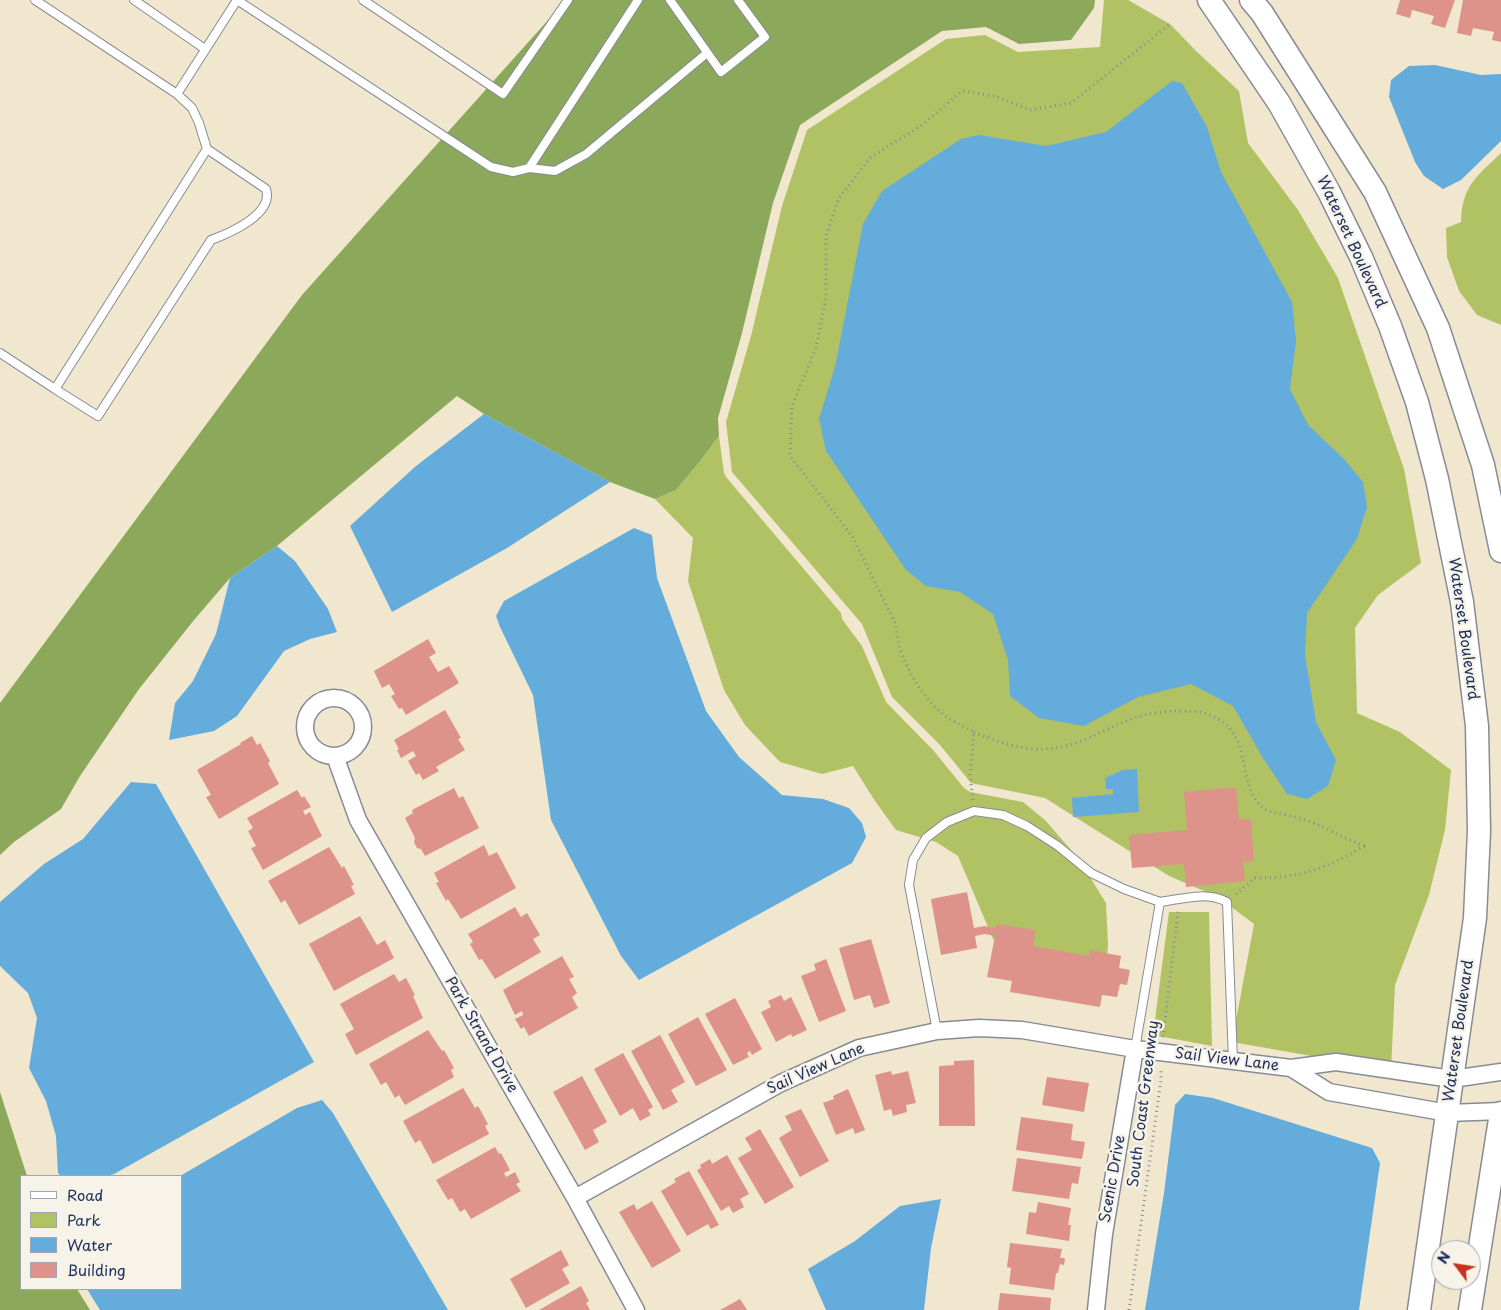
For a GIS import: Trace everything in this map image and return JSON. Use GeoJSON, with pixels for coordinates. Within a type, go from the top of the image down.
{"type":"FeatureCollection","features":[{"type":"Feature","properties":{"kind":"street","name":"Waterset Boulevard"},"geometry":{"type":"LineString","coordinates":[[1208,0],[1279,103],[1329,192],[1361,258],[1390,326],[1414,394],[1437,479],[1462,602],[1477,736],[1479,831],[1475,918],[1419,1310]]}},
{"type":"Feature","properties":{"kind":"street"},"geometry":{"type":"LineString","coordinates":[[1251,0],[1262,13],[1375,192],[1438,328],[1484,465],[1501,550]]}},
{"type":"Feature","properties":{"kind":"street","name":"Park Strand Drive"},"geometry":{"type":"LineString","coordinates":[[335,756],[358,820],[575,1198],[636,1310]]}},
{"type":"Feature","properties":{"kind":"street","name":"Sail View Lane"},"geometry":{"type":"LineString","coordinates":[[575,1198],[781,1083],[859,1048],[937,1031],[979,1028],[1022,1030],[1135,1049],[1291,1068],[1336,1062],[1452,1078],[1501,1072]]}},
{"type":"Feature","properties":{"kind":"street","name":"Scenic Drive"},"geometry":{"type":"LineString","coordinates":[[1096,1310],[1104,1234],[1135,1049]]}},
{"type":"Feature","properties":{"kind":"street","name":"Sail View Lane"},"geometry":{"type":"LineString","coordinates":[[1291,1068],[1329,1092],[1448,1113],[1501,1112]]}},
{"type":"Feature","properties":{"kind":"street"},"geometry":{"type":"LineString","coordinates":[[1470,1310],[1501,1112]]}},
{"type":"Feature","properties":{"kind":"lane"},"geometry":{"type":"LineString","coordinates":[[0,353],[98,416],[211,240],[234,231],[249,221],[265,204],[268,196],[266,189],[207,149],[192,108],[177,94],[35,0]]}},
{"type":"Feature","properties":{"kind":"lane"},"geometry":{"type":"LineString","coordinates":[[134,0],[205,49]]}},
{"type":"Feature","properties":{"kind":"lane"},"geometry":{"type":"LineString","coordinates":[[142,6],[150,0]]}},
{"type":"Feature","properties":{"kind":"lane"},"geometry":{"type":"LineString","coordinates":[[177,94],[236,0],[491,167],[513,172],[529,168],[554,171],[586,154],[707,53]]}},
{"type":"Feature","properties":{"kind":"lane"},"geometry":{"type":"LineString","coordinates":[[363,0],[503,94],[568,0]]}},
{"type":"Feature","properties":{"kind":"lane"},"geometry":{"type":"LineString","coordinates":[[529,168],[638,0]]}},
{"type":"Feature","properties":{"kind":"lane"},"geometry":{"type":"LineString","coordinates":[[670,0],[721,72],[765,36],[738,0]]}},
{"type":"Feature","properties":{"kind":"lane"},"geometry":{"type":"LineString","coordinates":[[55,389],[207,149]]}},
{"type":"Feature","properties":{"kind":"lane"},"geometry":{"type":"LineString","coordinates":[[937,1031],[909,885],[913,860],[926,838],[947,822],[974,811],[1003,815],[1026,826],[1058,846],[1091,873],[1124,890],[1160,902],[1207,896],[1226,902],[1233,1061]]}},
{"type":"Feature","properties":{"kind":"lane"},"geometry":{"type":"LineString","coordinates":[[1135,1049],[1160,902]]}},
{"type":"Feature","properties":{"kind":"path"},"geometry":{"type":"LineString","coordinates":[[1170,24],[1071,104],[1030,110],[995,96],[962,91],[921,126],[871,157],[839,198],[826,236],[826,298],[816,348],[792,406],[790,456],[852,536],[896,625],[896,638],[912,675],[923,693],[944,715],[974,732],[1003,744],[1044,749],[1089,739],[1133,718],[1165,711],[1203,713],[1216,719],[1234,734],[1242,751],[1249,787],[1260,806],[1268,811],[1301,818],[1364,846],[1323,868],[1308,873],[1255,878],[1226,902]]}},
{"type":"Feature","properties":{"kind":"path"},"geometry":{"type":"LineString","coordinates":[[974,732],[970,776],[974,811]]}},
{"type":"Feature","properties":{"kind":"path","name":"South Coast Greenway"},"geometry":{"type":"LineString","coordinates":[[1129,1310],[1161,1080],[1161,1052],[1179,900]]}},
{"type":"Feature","properties":{"kind":"green space"},"geometry":{"type":"Polygon","coordinates":[[[566,0],[1095,0],[1094,8],[1071,40],[1019,44],[986,27],[942,31],[800,125],[773,203],[742,333],[718,418],[719,436],[676,490],[655,499],[610,482],[484,414],[457,396],[277,546],[230,578],[139,689],[80,776],[61,809],[14,842],[0,855],[0,703],[302,295],[566,0]]]}},
{"type":"Feature","properties":{"kind":"green space"},"geometry":{"type":"Polygon","coordinates":[[[1104,0],[1128,0],[1170,24],[1239,91],[1248,143],[1298,210],[1338,278],[1404,469],[1421,563],[1378,595],[1355,628],[1357,713],[1400,732],[1451,770],[1445,830],[1429,895],[1395,985],[1391,1070],[1232,1042],[1254,924],[1218,897],[1169,876],[1045,798],[971,783],[940,745],[892,697],[862,624],[732,472],[726,422],[751,336],[782,206],[807,130],[946,39],[985,35],[1018,52],[1100,47],[1104,0]]]}},
{"type":"Feature","properties":{"kind":"green space"},"geometry":{"type":"Polygon","coordinates":[[[1501,153],[1501,325],[1477,315],[1459,291],[1447,257],[1446,228],[1461,222],[1464,199],[1472,183],[1501,153]]]}},
{"type":"Feature","properties":{"kind":"green space"},"geometry":{"type":"Polygon","coordinates":[[[719,436],[726,477],[841,613],[842,619],[862,646],[886,702],[933,750],[964,788],[970,792],[1023,802],[1045,820],[1078,858],[1106,903],[1108,945],[1104,994],[1036,972],[993,939],[958,856],[936,842],[896,830],[853,766],[822,774],[780,762],[745,725],[724,690],[688,581],[693,538],[655,499],[676,490],[719,436]]]}},
{"type":"Feature","properties":{"kind":"green space"},"geometry":{"type":"Polygon","coordinates":[[[1169,912],[1209,912],[1212,1046],[1153,1035],[1169,912]]]}},
{"type":"Feature","properties":{"kind":"green space"},"geometry":{"type":"Polygon","coordinates":[[[0,1092],[27,1175],[20,1175],[20,1290],[78,1290],[90,1310],[0,1310],[0,1092]]]}},
{"type":"Feature","properties":{"kind":"water"},"geometry":{"type":"Polygon","coordinates":[[[1435,65],[1481,75],[1501,74],[1501,141],[1461,180],[1443,189],[1424,176],[1415,162],[1389,97],[1391,80],[1409,66],[1435,65]]]}},
{"type":"Feature","properties":{"kind":"water"},"geometry":{"type":"Polygon","coordinates":[[[1172,81],[1182,83],[1207,127],[1221,172],[1292,302],[1296,341],[1290,389],[1308,425],[1344,459],[1363,482],[1367,507],[1357,539],[1307,613],[1305,655],[1316,722],[1336,760],[1328,786],[1307,799],[1287,794],[1263,758],[1233,706],[1191,684],[1138,697],[1084,726],[1039,718],[1010,696],[1008,660],[993,614],[960,592],[926,586],[906,570],[826,451],[819,419],[835,367],[863,224],[882,191],[961,139],[979,135],[1046,146],[1106,132],[1172,81]]]}},
{"type":"Feature","properties":{"kind":"water"},"geometry":{"type":"Polygon","coordinates":[[[484,414],[610,482],[507,548],[392,612],[350,526],[416,466],[484,414]]]}},
{"type":"Feature","properties":{"kind":"water"},"geometry":{"type":"Polygon","coordinates":[[[634,528],[652,535],[657,578],[706,711],[739,757],[782,795],[823,799],[849,808],[862,823],[866,837],[852,863],[639,980],[621,956],[551,820],[533,695],[496,616],[504,601],[634,528]]]}},
{"type":"Feature","properties":{"kind":"water"},"geometry":{"type":"Polygon","coordinates":[[[277,546],[295,561],[328,609],[337,632],[310,639],[284,651],[237,716],[214,731],[169,740],[175,703],[193,681],[216,634],[230,578],[277,546]]]}},
{"type":"Feature","properties":{"kind":"water"},"geometry":{"type":"Polygon","coordinates":[[[1137,769],[1139,812],[1073,817],[1072,798],[1113,794],[1113,789],[1106,789],[1105,778],[1123,770],[1137,769]]]}},
{"type":"Feature","properties":{"kind":"water"},"geometry":{"type":"Polygon","coordinates":[[[131,782],[156,784],[314,1062],[110,1175],[60,1175],[58,1173],[56,1136],[46,1101],[29,1068],[37,1018],[28,993],[0,966],[0,902],[44,864],[83,839],[131,782]]]}},
{"type":"Feature","properties":{"kind":"water"},"geometry":{"type":"Polygon","coordinates":[[[1185,1094],[1213,1098],[1372,1148],[1380,1163],[1359,1310],[1145,1310],[1164,1193],[1175,1105],[1185,1094]]]}},
{"type":"Feature","properties":{"kind":"water"},"geometry":{"type":"Polygon","coordinates":[[[322,1100],[333,1113],[448,1310],[100,1310],[88,1290],[182,1290],[182,1175],[297,1108],[322,1100]]]}},
{"type":"Feature","properties":{"kind":"water"},"geometry":{"type":"Polygon","coordinates":[[[941,1199],[931,1248],[924,1310],[826,1310],[808,1269],[855,1241],[900,1206],[941,1199]]]}},
{"type":"Feature","properties":{"kind":"building"},"geometry":{"type":"Polygon","coordinates":[[[1400,0],[1455,0],[1445,28],[1431,24],[1434,16],[1412,10],[1410,18],[1396,14],[1400,0]]]}},
{"type":"Feature","properties":{"kind":"building"},"geometry":{"type":"Polygon","coordinates":[[[1463,0],[1501,0],[1501,42],[1492,40],[1494,32],[1473,28],[1471,36],[1457,33],[1463,0]]]}},
{"type":"Feature","properties":{"kind":"building"},"geometry":{"type":"Polygon","coordinates":[[[428,639],[436,653],[429,657],[438,672],[449,666],[459,683],[406,715],[402,708],[399,709],[391,696],[395,694],[389,684],[382,688],[374,671],[428,639]]]}},
{"type":"Feature","properties":{"kind":"building"},"geometry":{"type":"Polygon","coordinates":[[[445,710],[461,738],[458,739],[465,750],[436,767],[439,771],[423,780],[419,773],[416,775],[408,761],[416,756],[413,751],[401,758],[394,740],[445,710]]]}},
{"type":"Feature","properties":{"kind":"building"},"geometry":{"type":"Polygon","coordinates":[[[252,736],[257,745],[260,743],[270,761],[268,763],[279,784],[219,819],[206,797],[211,795],[197,770],[252,736]]]}},
{"type":"Feature","properties":{"kind":"building"},"geometry":{"type":"Polygon","coordinates":[[[1236,787],[1239,820],[1251,819],[1254,861],[1243,862],[1245,881],[1186,887],[1184,864],[1132,868],[1129,835],[1187,830],[1184,792],[1236,787]]]}},
{"type":"Feature","properties":{"kind":"building"},"geometry":{"type":"Polygon","coordinates":[[[454,788],[459,798],[463,796],[479,828],[425,856],[421,849],[417,848],[414,842],[415,838],[405,818],[413,813],[412,810],[454,788]]]}},
{"type":"Feature","properties":{"kind":"building"},"geometry":{"type":"Polygon","coordinates":[[[297,790],[302,798],[304,796],[311,807],[303,811],[305,815],[310,812],[322,836],[263,870],[251,848],[256,846],[248,831],[253,828],[247,818],[297,790]]]}},
{"type":"Feature","properties":{"kind":"building"},"geometry":{"type":"Polygon","coordinates":[[[484,845],[489,856],[497,852],[516,888],[461,919],[448,899],[446,901],[436,883],[439,882],[434,873],[484,845]]]}},
{"type":"Feature","properties":{"kind":"building"},"geometry":{"type":"Polygon","coordinates":[[[329,847],[342,868],[344,866],[354,885],[351,886],[355,894],[299,925],[285,900],[281,903],[268,881],[329,847]]]}},
{"type":"Feature","properties":{"kind":"building"},"geometry":{"type":"Polygon","coordinates":[[[967,892],[974,928],[984,926],[996,928],[997,924],[1036,930],[1033,946],[1089,956],[1090,950],[1121,956],[1119,968],[1130,970],[1127,985],[1120,984],[1117,997],[1102,995],[1100,1007],[1010,992],[1012,981],[987,977],[995,936],[985,934],[975,936],[977,948],[941,955],[931,899],[967,892]]]}},
{"type":"Feature","properties":{"kind":"building"},"geometry":{"type":"Polygon","coordinates":[[[515,907],[521,917],[527,913],[540,935],[533,939],[541,952],[495,979],[482,959],[479,960],[470,944],[473,942],[468,934],[515,907]]]}},
{"type":"Feature","properties":{"kind":"building"},"geometry":{"type":"Polygon","coordinates":[[[360,916],[377,945],[385,940],[394,958],[334,991],[309,944],[360,916]]]}},
{"type":"Feature","properties":{"kind":"building"},"geometry":{"type":"Polygon","coordinates":[[[871,939],[890,1003],[874,1008],[870,995],[854,1000],[839,948],[871,939]]]}},
{"type":"Feature","properties":{"kind":"building"},"geometry":{"type":"Polygon","coordinates":[[[562,956],[574,977],[569,979],[577,993],[572,997],[578,1008],[529,1036],[524,1027],[521,1029],[515,1019],[523,1015],[522,1011],[515,1015],[503,990],[562,956]]]}},
{"type":"Feature","properties":{"kind":"building"},"geometry":{"type":"Polygon","coordinates":[[[826,959],[846,1011],[819,1022],[801,976],[816,970],[814,964],[826,959]]]}},
{"type":"Feature","properties":{"kind":"building"},"geometry":{"type":"Polygon","coordinates":[[[394,974],[399,982],[406,978],[415,995],[413,996],[423,1018],[356,1055],[345,1034],[354,1029],[340,1004],[394,974]]]}},
{"type":"Feature","properties":{"kind":"building"},"geometry":{"type":"Polygon","coordinates":[[[781,995],[784,1001],[791,997],[807,1030],[792,1037],[791,1034],[776,1042],[761,1012],[771,1007],[768,1001],[781,995]]]}},
{"type":"Feature","properties":{"kind":"building"},"geometry":{"type":"Polygon","coordinates":[[[735,998],[762,1049],[752,1055],[750,1051],[747,1053],[749,1057],[733,1065],[705,1014],[735,998]]]}},
{"type":"Feature","properties":{"kind":"building"},"geometry":{"type":"Polygon","coordinates":[[[698,1017],[727,1070],[696,1086],[668,1034],[698,1017]]]}},
{"type":"Feature","properties":{"kind":"building"},"geometry":{"type":"Polygon","coordinates":[[[428,1030],[442,1051],[444,1050],[454,1068],[451,1070],[454,1077],[405,1105],[399,1095],[395,1098],[386,1082],[381,1085],[369,1064],[428,1030]]]}},
{"type":"Feature","properties":{"kind":"building"},"geometry":{"type":"Polygon","coordinates":[[[660,1035],[685,1082],[671,1090],[678,1102],[663,1110],[631,1051],[660,1035]]]}},
{"type":"Feature","properties":{"kind":"building"},"geometry":{"type":"Polygon","coordinates":[[[623,1053],[653,1107],[648,1110],[651,1115],[640,1121],[633,1108],[620,1116],[594,1069],[623,1053]]]}},
{"type":"Feature","properties":{"kind":"building"},"geometry":{"type":"Polygon","coordinates":[[[974,1060],[975,1126],[939,1126],[939,1066],[954,1065],[954,1061],[974,1060]]]}},
{"type":"Feature","properties":{"kind":"building"},"geometry":{"type":"Polygon","coordinates":[[[891,1071],[892,1075],[908,1071],[916,1103],[906,1105],[907,1112],[893,1116],[891,1109],[884,1111],[875,1075],[891,1071]]]}},
{"type":"Feature","properties":{"kind":"building"},"geometry":{"type":"Polygon","coordinates":[[[582,1076],[607,1122],[593,1130],[599,1142],[585,1150],[553,1092],[582,1076]]]}},
{"type":"Feature","properties":{"kind":"building"},"geometry":{"type":"Polygon","coordinates":[[[1047,1077],[1089,1083],[1084,1112],[1042,1105],[1047,1077]]]}},
{"type":"Feature","properties":{"kind":"building"},"geometry":{"type":"Polygon","coordinates":[[[463,1088],[475,1108],[478,1106],[488,1124],[485,1126],[489,1134],[433,1164],[420,1140],[415,1143],[403,1121],[463,1088]]]}},
{"type":"Feature","properties":{"kind":"building"},"geometry":{"type":"Polygon","coordinates":[[[848,1089],[865,1130],[855,1134],[853,1128],[836,1135],[823,1103],[834,1099],[833,1096],[848,1089]]]}},
{"type":"Feature","properties":{"kind":"building"},"geometry":{"type":"Polygon","coordinates":[[[801,1109],[829,1161],[800,1177],[779,1138],[792,1130],[785,1116],[801,1109]]]}},
{"type":"Feature","properties":{"kind":"building"},"geometry":{"type":"Polygon","coordinates":[[[1021,1117],[1073,1124],[1071,1140],[1085,1142],[1082,1159],[1016,1150],[1021,1117]]]}},
{"type":"Feature","properties":{"kind":"building"},"geometry":{"type":"Polygon","coordinates":[[[760,1129],[794,1187],[765,1204],[738,1158],[752,1150],[745,1138],[760,1129]]]}},
{"type":"Feature","properties":{"kind":"building"},"geometry":{"type":"Polygon","coordinates":[[[495,1147],[499,1154],[501,1153],[510,1170],[504,1173],[506,1177],[515,1172],[520,1182],[516,1184],[521,1191],[471,1219],[465,1209],[460,1212],[452,1198],[448,1200],[436,1180],[495,1147]]]}},
{"type":"Feature","properties":{"kind":"building"},"geometry":{"type":"Polygon","coordinates":[[[727,1155],[749,1194],[740,1199],[744,1207],[733,1213],[729,1206],[721,1211],[697,1170],[701,1168],[700,1165],[710,1159],[712,1164],[727,1155]]]}},
{"type":"Feature","properties":{"kind":"building"},"geometry":{"type":"Polygon","coordinates":[[[1017,1158],[1081,1167],[1078,1184],[1072,1183],[1069,1199],[1012,1191],[1017,1158]]]}},
{"type":"Feature","properties":{"kind":"building"},"geometry":{"type":"Polygon","coordinates":[[[689,1171],[719,1225],[711,1229],[708,1224],[687,1236],[661,1191],[676,1182],[674,1179],[689,1171]]]}},
{"type":"Feature","properties":{"kind":"building"},"geometry":{"type":"Polygon","coordinates":[[[652,1201],[681,1251],[652,1268],[619,1212],[634,1204],[637,1210],[652,1201]]]}},
{"type":"Feature","properties":{"kind":"building"},"geometry":{"type":"Polygon","coordinates":[[[1038,1202],[1071,1208],[1068,1225],[1071,1225],[1069,1241],[1026,1234],[1029,1212],[1036,1213],[1038,1202]]]}},
{"type":"Feature","properties":{"kind":"building"},"geometry":{"type":"Polygon","coordinates":[[[1010,1243],[1062,1249],[1060,1258],[1065,1258],[1064,1265],[1060,1264],[1058,1273],[1056,1273],[1054,1290],[1009,1284],[1011,1268],[1007,1267],[1010,1243]]]}},
{"type":"Feature","properties":{"kind":"building"},"geometry":{"type":"Polygon","coordinates":[[[561,1250],[569,1265],[562,1269],[570,1283],[526,1308],[510,1279],[561,1250]]]}},
{"type":"Feature","properties":{"kind":"building"},"geometry":{"type":"Polygon","coordinates":[[[581,1286],[589,1301],[586,1303],[590,1310],[539,1310],[581,1286]]]}},
{"type":"Feature","properties":{"kind":"building"},"geometry":{"type":"Polygon","coordinates":[[[1000,1293],[1051,1298],[1050,1310],[998,1310],[1000,1293]]]}},
{"type":"Feature","properties":{"kind":"building"},"geometry":{"type":"Polygon","coordinates":[[[740,1299],[747,1310],[720,1310],[740,1299]]]}}]}
